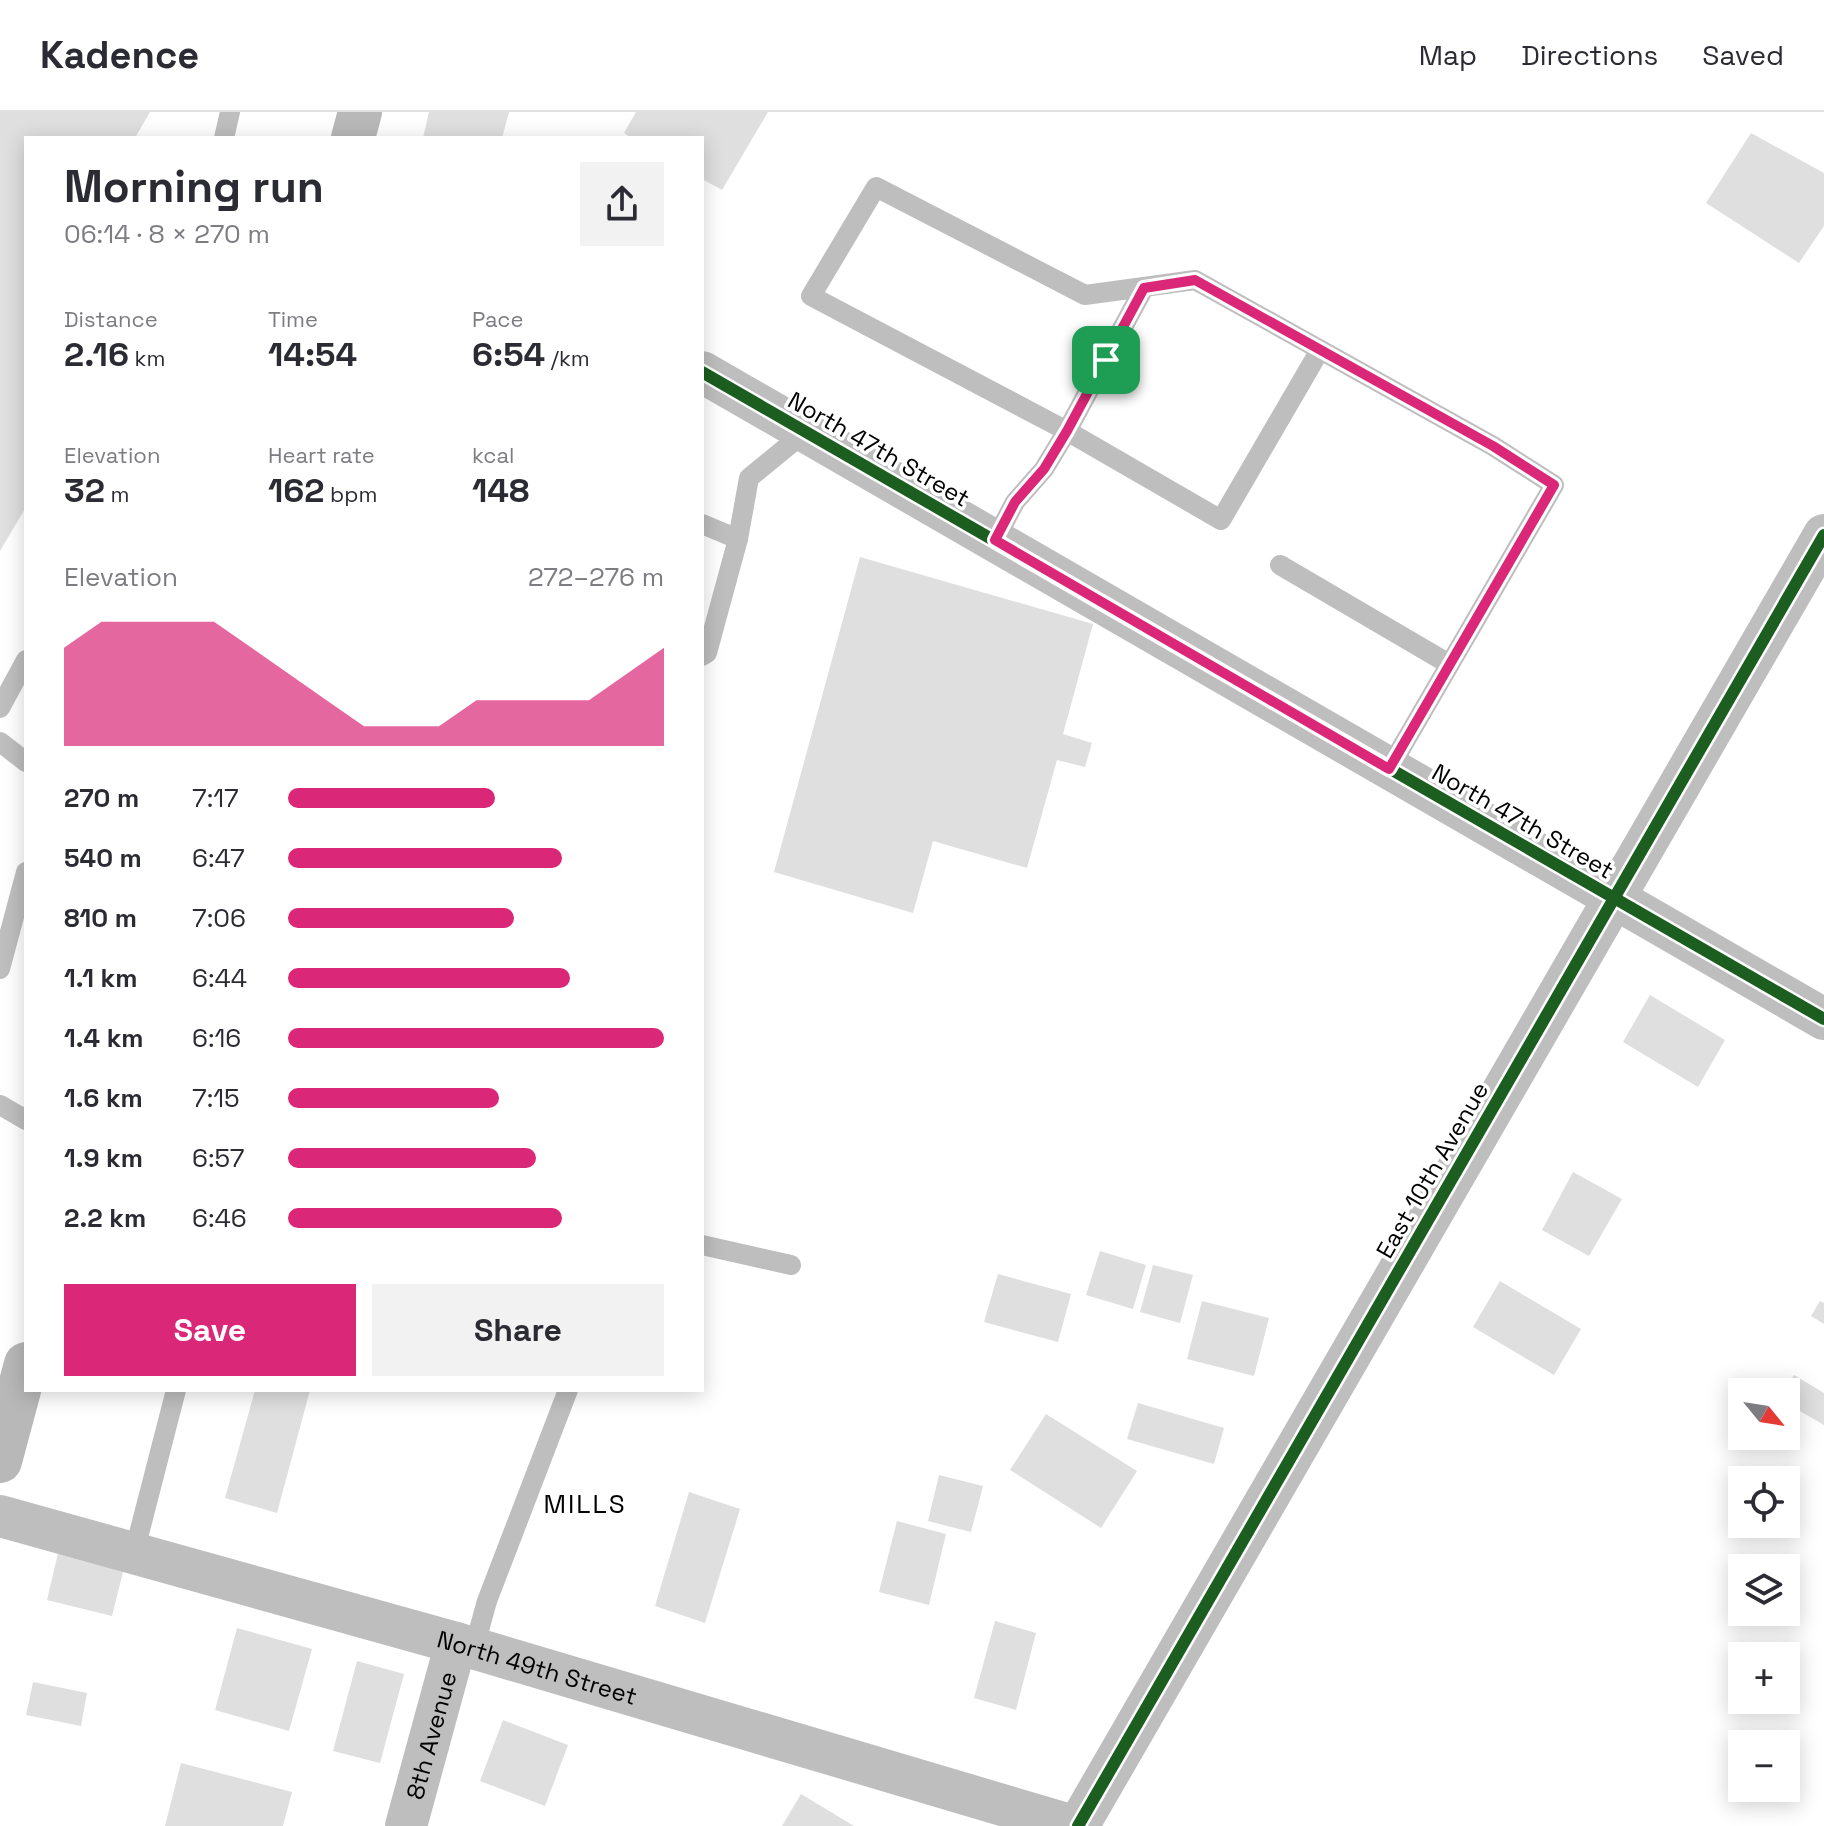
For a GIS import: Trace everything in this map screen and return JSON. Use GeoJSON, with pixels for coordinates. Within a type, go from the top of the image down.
{"type":"FeatureCollection","features":[{"type":"Feature","properties":{"kind":"street"},"geometry":{"type":"LineString","coordinates":[[354,136],[360,112]]}},
{"type":"Feature","properties":{"kind":"street","name":"North 47th Street"},"geometry":{"type":"LineString","coordinates":[[704,373],[1824,1019]]}},
{"type":"Feature","properties":{"kind":"street","name":"East 10th Avenue"},"geometry":{"type":"LineString","coordinates":[[1075,1826],[1824,535]]}},
{"type":"Feature","properties":{"kind":"street"},"geometry":{"type":"LineString","coordinates":[[2,1448],[24,1371]]}},
{"type":"Feature","properties":{"kind":"street","name":"North 49th Street"},"geometry":{"type":"LineString","coordinates":[[0,1516],[465,1646],[1075,1826]]}},
{"type":"Feature","properties":{"kind":"street","name":"8th Avenue"},"geometry":{"type":"LineString","coordinates":[[406,1826],[465,1646]]}},
{"type":"Feature","properties":{"kind":"lane"},"geometry":{"type":"LineString","coordinates":[[224,136],[230,112]]}},
{"type":"Feature","properties":{"kind":"lane"},"geometry":{"type":"LineString","coordinates":[[1320,350],[1221,520],[1067,431],[811,296],[876,187],[1085,295],[1195,280],[1493,446],[1554,485],[1389,769]]}},
{"type":"Feature","properties":{"kind":"lane"},"geometry":{"type":"LineString","coordinates":[[995,540],[1015,502],[1044,469],[1067,431],[1144,288]]}},
{"type":"Feature","properties":{"kind":"lane"},"geometry":{"type":"LineString","coordinates":[[704,655],[738,539],[749,478],[805,432]]}},
{"type":"Feature","properties":{"kind":"lane"},"geometry":{"type":"LineString","coordinates":[[704,525],[738,539]]}},
{"type":"Feature","properties":{"kind":"lane"},"geometry":{"type":"LineString","coordinates":[[1280,565],[1449,664]]}},
{"type":"Feature","properties":{"kind":"lane"},"geometry":{"type":"LineString","coordinates":[[0,708],[24,664]]}},
{"type":"Feature","properties":{"kind":"lane"},"geometry":{"type":"LineString","coordinates":[[0,742],[24,760]]}},
{"type":"Feature","properties":{"kind":"lane"},"geometry":{"type":"LineString","coordinates":[[0,969],[3,946],[24,878]]}},
{"type":"Feature","properties":{"kind":"lane"},"geometry":{"type":"LineString","coordinates":[[0,1105],[24,1119]]}},
{"type":"Feature","properties":{"kind":"lane"},"geometry":{"type":"LineString","coordinates":[[704,1245],[791,1265]]}},
{"type":"Feature","properties":{"kind":"lane"},"geometry":{"type":"LineString","coordinates":[[134,1553],[175,1392]]}},
{"type":"Feature","properties":{"kind":"lane"},"geometry":{"type":"LineString","coordinates":[[465,1646],[487,1601],[567,1392]]}},
{"type":"Feature","properties":{"kind":"building"},"geometry":{"type":"Polygon","coordinates":[[[0,112],[150,112],[136,136],[24,136],[24,510],[0,551],[0,112]]]}},
{"type":"Feature","properties":{"kind":"building"},"geometry":{"type":"Polygon","coordinates":[[[429,112],[509,112],[503,136],[423,136],[429,112]]]}},
{"type":"Feature","properties":{"kind":"building"},"geometry":{"type":"Polygon","coordinates":[[[636,112],[768,112],[722,190],[704,180],[704,136],[629,136],[624,133],[636,112]]]}},
{"type":"Feature","properties":{"kind":"building"},"geometry":{"type":"Polygon","coordinates":[[[1751,133],[1824,173],[1824,226],[1799,263],[1706,203],[1751,133]]]}},
{"type":"Feature","properties":{"kind":"building"},"geometry":{"type":"Polygon","coordinates":[[[860,557],[1093,624],[1063,734],[1092,743],[1085,767],[1057,760],[1027,868],[933,841],[913,913],[774,872],[860,557]]]}},
{"type":"Feature","properties":{"kind":"building"},"geometry":{"type":"Polygon","coordinates":[[[1650,995],[1725,1040],[1698,1087],[1623,1042],[1650,995]]]}},
{"type":"Feature","properties":{"kind":"building"},"geometry":{"type":"Polygon","coordinates":[[[1573,1172],[1622,1199],[1589,1256],[1542,1230],[1573,1172]]]}},
{"type":"Feature","properties":{"kind":"building"},"geometry":{"type":"Polygon","coordinates":[[[1100,1251],[1146,1265],[1133,1309],[1086,1295],[1100,1251]]]}},
{"type":"Feature","properties":{"kind":"building"},"geometry":{"type":"Polygon","coordinates":[[[1153,1265],[1193,1275],[1180,1323],[1140,1312],[1153,1265]]]}},
{"type":"Feature","properties":{"kind":"building"},"geometry":{"type":"Polygon","coordinates":[[[998,1274],[1071,1294],[1058,1342],[984,1322],[998,1274]]]}},
{"type":"Feature","properties":{"kind":"building"},"geometry":{"type":"Polygon","coordinates":[[[1500,1281],[1581,1329],[1554,1375],[1473,1327],[1500,1281]]]}},
{"type":"Feature","properties":{"kind":"building"},"geometry":{"type":"Polygon","coordinates":[[[1202,1301],[1269,1318],[1254,1376],[1187,1359],[1202,1301]]]}},
{"type":"Feature","properties":{"kind":"building"},"geometry":{"type":"Polygon","coordinates":[[[1820,1301],[1824,1303],[1824,1324],[1811,1316],[1820,1301]]]}},
{"type":"Feature","properties":{"kind":"building"},"geometry":{"type":"Polygon","coordinates":[[[1800,1379],[1824,1393],[1824,1425],[1800,1411],[1800,1379]]]}},
{"type":"Feature","properties":{"kind":"building"},"geometry":{"type":"Polygon","coordinates":[[[254,1392],[309,1392],[277,1513],[225,1498],[254,1392]]]}},
{"type":"Feature","properties":{"kind":"building"},"geometry":{"type":"Polygon","coordinates":[[[1138,1403],[1224,1428],[1214,1464],[1127,1439],[1138,1403]]]}},
{"type":"Feature","properties":{"kind":"building"},"geometry":{"type":"Polygon","coordinates":[[[1046,1414],[1137,1471],[1101,1528],[1010,1470],[1046,1414]]]}},
{"type":"Feature","properties":{"kind":"building"},"geometry":{"type":"Polygon","coordinates":[[[939,1475],[983,1486],[971,1532],[928,1521],[939,1475]]]}},
{"type":"Feature","properties":{"kind":"building"},"geometry":{"type":"Polygon","coordinates":[[[689,1492],[740,1509],[705,1623],[655,1606],[689,1492]]]}},
{"type":"Feature","properties":{"kind":"building"},"geometry":{"type":"Polygon","coordinates":[[[897,1521],[946,1534],[929,1605],[879,1592],[897,1521]]]}},
{"type":"Feature","properties":{"kind":"building"},"geometry":{"type":"Polygon","coordinates":[[[59,1549],[125,1564],[112,1616],[47,1600],[59,1549]]]}},
{"type":"Feature","properties":{"kind":"building"},"geometry":{"type":"Polygon","coordinates":[[[995,1621],[1036,1633],[1016,1710],[974,1698],[995,1621]]]}},
{"type":"Feature","properties":{"kind":"building"},"geometry":{"type":"Polygon","coordinates":[[[237,1628],[312,1649],[289,1731],[215,1710],[237,1628]]]}},
{"type":"Feature","properties":{"kind":"building"},"geometry":{"type":"Polygon","coordinates":[[[357,1661],[404,1674],[380,1763],[333,1751],[357,1661]]]}},
{"type":"Feature","properties":{"kind":"building"},"geometry":{"type":"Polygon","coordinates":[[[33,1682],[87,1693],[81,1726],[26,1715],[33,1682]]]}},
{"type":"Feature","properties":{"kind":"building"},"geometry":{"type":"Polygon","coordinates":[[[503,1720],[568,1745],[545,1806],[480,1781],[503,1720]]]}},
{"type":"Feature","properties":{"kind":"building"},"geometry":{"type":"Polygon","coordinates":[[[181,1763],[292,1792],[283,1826],[165,1826],[181,1763]]]}},
{"type":"Feature","properties":{"kind":"building"},"geometry":{"type":"Polygon","coordinates":[[[801,1794],[854,1826],[782,1826],[801,1794]]]}},
{"type":"Feature","properties":{"kind":"cycle path"},"geometry":{"type":"LineString","coordinates":[[704,373],[1824,1019]]}},
{"type":"Feature","properties":{"kind":"cycle path"},"geometry":{"type":"LineString","coordinates":[[1078,1826],[1824,535]]}},
{"type":"Feature","properties":{"kind":"district","name":"MILLS"},"geometry":{"type":"Point","coordinates":[585,1504]}},
{"type":"Feature","properties":{"kind":"route"},"geometry":{"type":"LineString","coordinates":[[1195,280],[1493,446],[1554,485],[1389,769],[995,540],[1015,502],[1044,469],[1106,360],[1144,288],[1195,280]]}}]}
